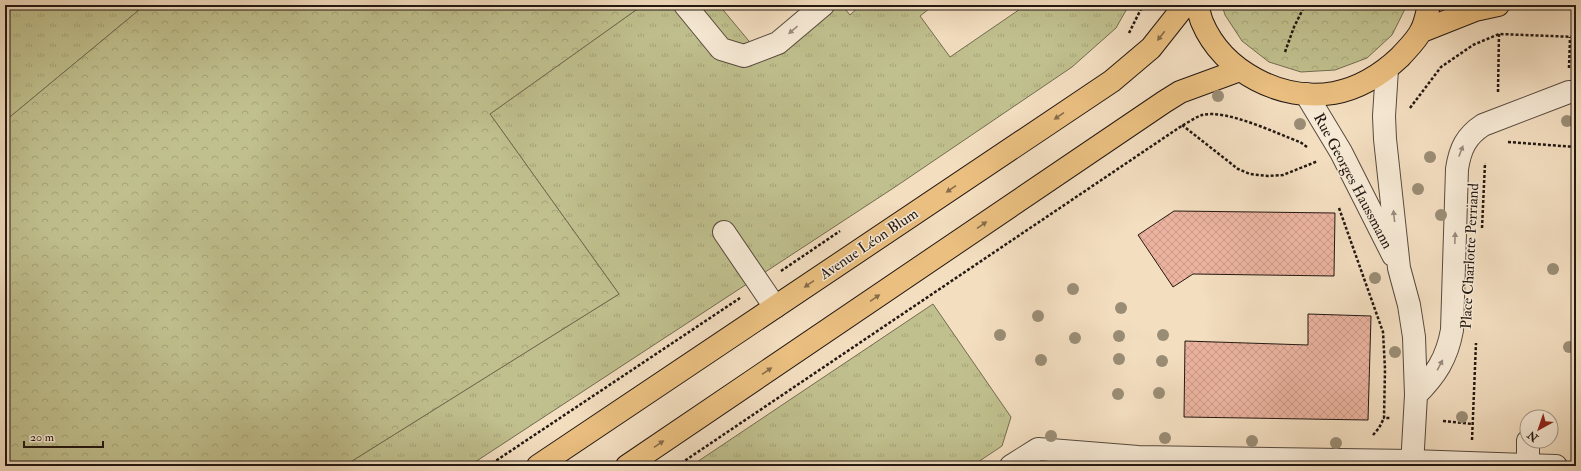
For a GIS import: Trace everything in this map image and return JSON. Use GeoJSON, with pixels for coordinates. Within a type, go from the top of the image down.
{"type":"FeatureCollection","features":[{"type":"Feature","properties":{"kind":"main road","name":"Avenue Léon Blum"},"geometry":{"type":"LineString","coordinates":[[538,466],[1112,81],[1151,48],[1184,5]]}},
{"type":"Feature","properties":{"kind":"main road"},"geometry":{"type":"LineString","coordinates":[[1197,5],[1202,23],[1218,49],[1240,70],[1271,87],[1306,94],[1335,93],[1362,84],[1387,69],[1409,47],[1422,31],[1429,5]]}},
{"type":"Feature","properties":{"kind":"main road"},"geometry":{"type":"LineString","coordinates":[[1422,31],[1475,10],[1498,5]]}},
{"type":"Feature","properties":{"kind":"main road"},"geometry":{"type":"LineString","coordinates":[[627,466],[1164,102],[1180,92],[1240,70]]}},
{"type":"Feature","properties":{"kind":"street"},"geometry":{"type":"LineString","coordinates":[[685,5],[721,49],[744,56],[778,43],[823,5]]}},
{"type":"Feature","properties":{"kind":"street","name":"Rue Georges Haussmann"},"geometry":{"type":"LineString","coordinates":[[1387,69],[1384,116],[1385,139],[1399,268],[1409,304],[1414,337],[1416,395],[1412,464]]}},
{"type":"Feature","properties":{"kind":"street"},"geometry":{"type":"LineString","coordinates":[[1416,395],[1431,379],[1444,357],[1452,330],[1457,169],[1459,155],[1464,142],[1473,131],[1483,125],[1569,92],[1576,92]]}},
{"type":"Feature","properties":{"kind":"street","name":"Rue Georges Haussmann"},"geometry":{"type":"LineString","coordinates":[[1306,94],[1341,152],[1399,268]]}},
{"type":"Feature","properties":{"kind":"street"},"geometry":{"type":"LineString","coordinates":[[724,232],[776,307]]}},
{"type":"Feature","properties":{"kind":"street"},"geometry":{"type":"LineString","coordinates":[[1011,466],[1038,449],[1138,462],[1556,466]]}},
{"type":"Feature","properties":{"kind":"street"},"geometry":{"type":"LineString","coordinates":[[1528,449],[1528,465]]}},
{"type":"Feature","properties":{"kind":"path"},"geometry":{"type":"LineString","coordinates":[[1128,35],[1143,5]]}},
{"type":"Feature","properties":{"kind":"path"},"geometry":{"type":"LineString","coordinates":[[1285,52],[1294,27],[1305,5]]}},
{"type":"Feature","properties":{"kind":"path"},"geometry":{"type":"LineString","coordinates":[[1497,95],[1499,34]]}},
{"type":"Feature","properties":{"kind":"path"},"geometry":{"type":"LineString","coordinates":[[1408,111],[1416,98],[1441,67],[1473,45],[1499,34],[1576,37]]}},
{"type":"Feature","properties":{"kind":"path"},"geometry":{"type":"LineString","coordinates":[[1569,69],[1570,37]]}},
{"type":"Feature","properties":{"kind":"path"},"geometry":{"type":"LineString","coordinates":[[677,466],[1183,125],[1202,115],[1220,114],[1236,118],[1300,142],[1310,149]]}},
{"type":"Feature","properties":{"kind":"path"},"geometry":{"type":"LineString","coordinates":[[1183,125],[1238,169],[1250,174],[1268,176],[1283,175],[1322,159]]}},
{"type":"Feature","properties":{"kind":"path"},"geometry":{"type":"LineString","coordinates":[[1506,142],[1576,147]]}},
{"type":"Feature","properties":{"kind":"path","name":"Place Charlotte Perriand"},"geometry":{"type":"LineString","coordinates":[[1482,234],[1485,163]]}},
{"type":"Feature","properties":{"kind":"path"},"geometry":{"type":"LineString","coordinates":[[1339,206],[1383,332],[1385,369],[1384,418],[1398,419]]}},
{"type":"Feature","properties":{"kind":"path"},"geometry":{"type":"LineString","coordinates":[[780,271],[847,227]]}},
{"type":"Feature","properties":{"kind":"path"},"geometry":{"type":"LineString","coordinates":[[488,466],[740,298]]}},
{"type":"Feature","properties":{"kind":"path","name":"Place Charlotte Perriand"},"geometry":{"type":"LineString","coordinates":[[1471,447],[1477,337]]}},
{"type":"Feature","properties":{"kind":"path"},"geometry":{"type":"LineString","coordinates":[[1443,422],[1472,424]]}},
{"type":"Feature","properties":{"kind":"green space"},"geometry":{"type":"Polygon","coordinates":[[[5,5],[145,5],[5,121],[5,5]]]}},
{"type":"Feature","properties":{"kind":"green space"},"geometry":{"type":"Polygon","coordinates":[[[145,5],[643,5],[490,114],[619,294],[344,466],[5,466],[5,121],[145,5]]]}},
{"type":"Feature","properties":{"kind":"green space"},"geometry":{"type":"Polygon","coordinates":[[[643,5],[719,5],[758,52],[819,5],[842,5],[850,15],[861,5],[934,5],[920,16],[950,57],[1026,5],[1129,5],[1116,28],[1072,67],[895,187],[469,466],[344,466],[619,294],[490,114],[643,5]]]}},
{"type":"Feature","properties":{"kind":"green space"},"geometry":{"type":"Polygon","coordinates":[[[1222,5],[1407,5],[1392,35],[1367,58],[1335,70],[1301,72],[1269,62],[1242,41],[1225,15],[1222,5]]]}},
{"type":"Feature","properties":{"kind":"green space"},"geometry":{"type":"Polygon","coordinates":[[[933,304],[1011,417],[1002,446],[972,466],[691,466],[933,304]]]}},
{"type":"Feature","properties":{"kind":"building"},"geometry":{"type":"Polygon","coordinates":[[[1174,211],[1335,213],[1334,276],[1193,274],[1173,287],[1138,235],[1174,211]]]}},
{"type":"Feature","properties":{"kind":"building"},"geometry":{"type":"Polygon","coordinates":[[[1308,314],[1371,316],[1368,420],[1184,417],[1185,341],[1308,345],[1308,314]]]}}]}
